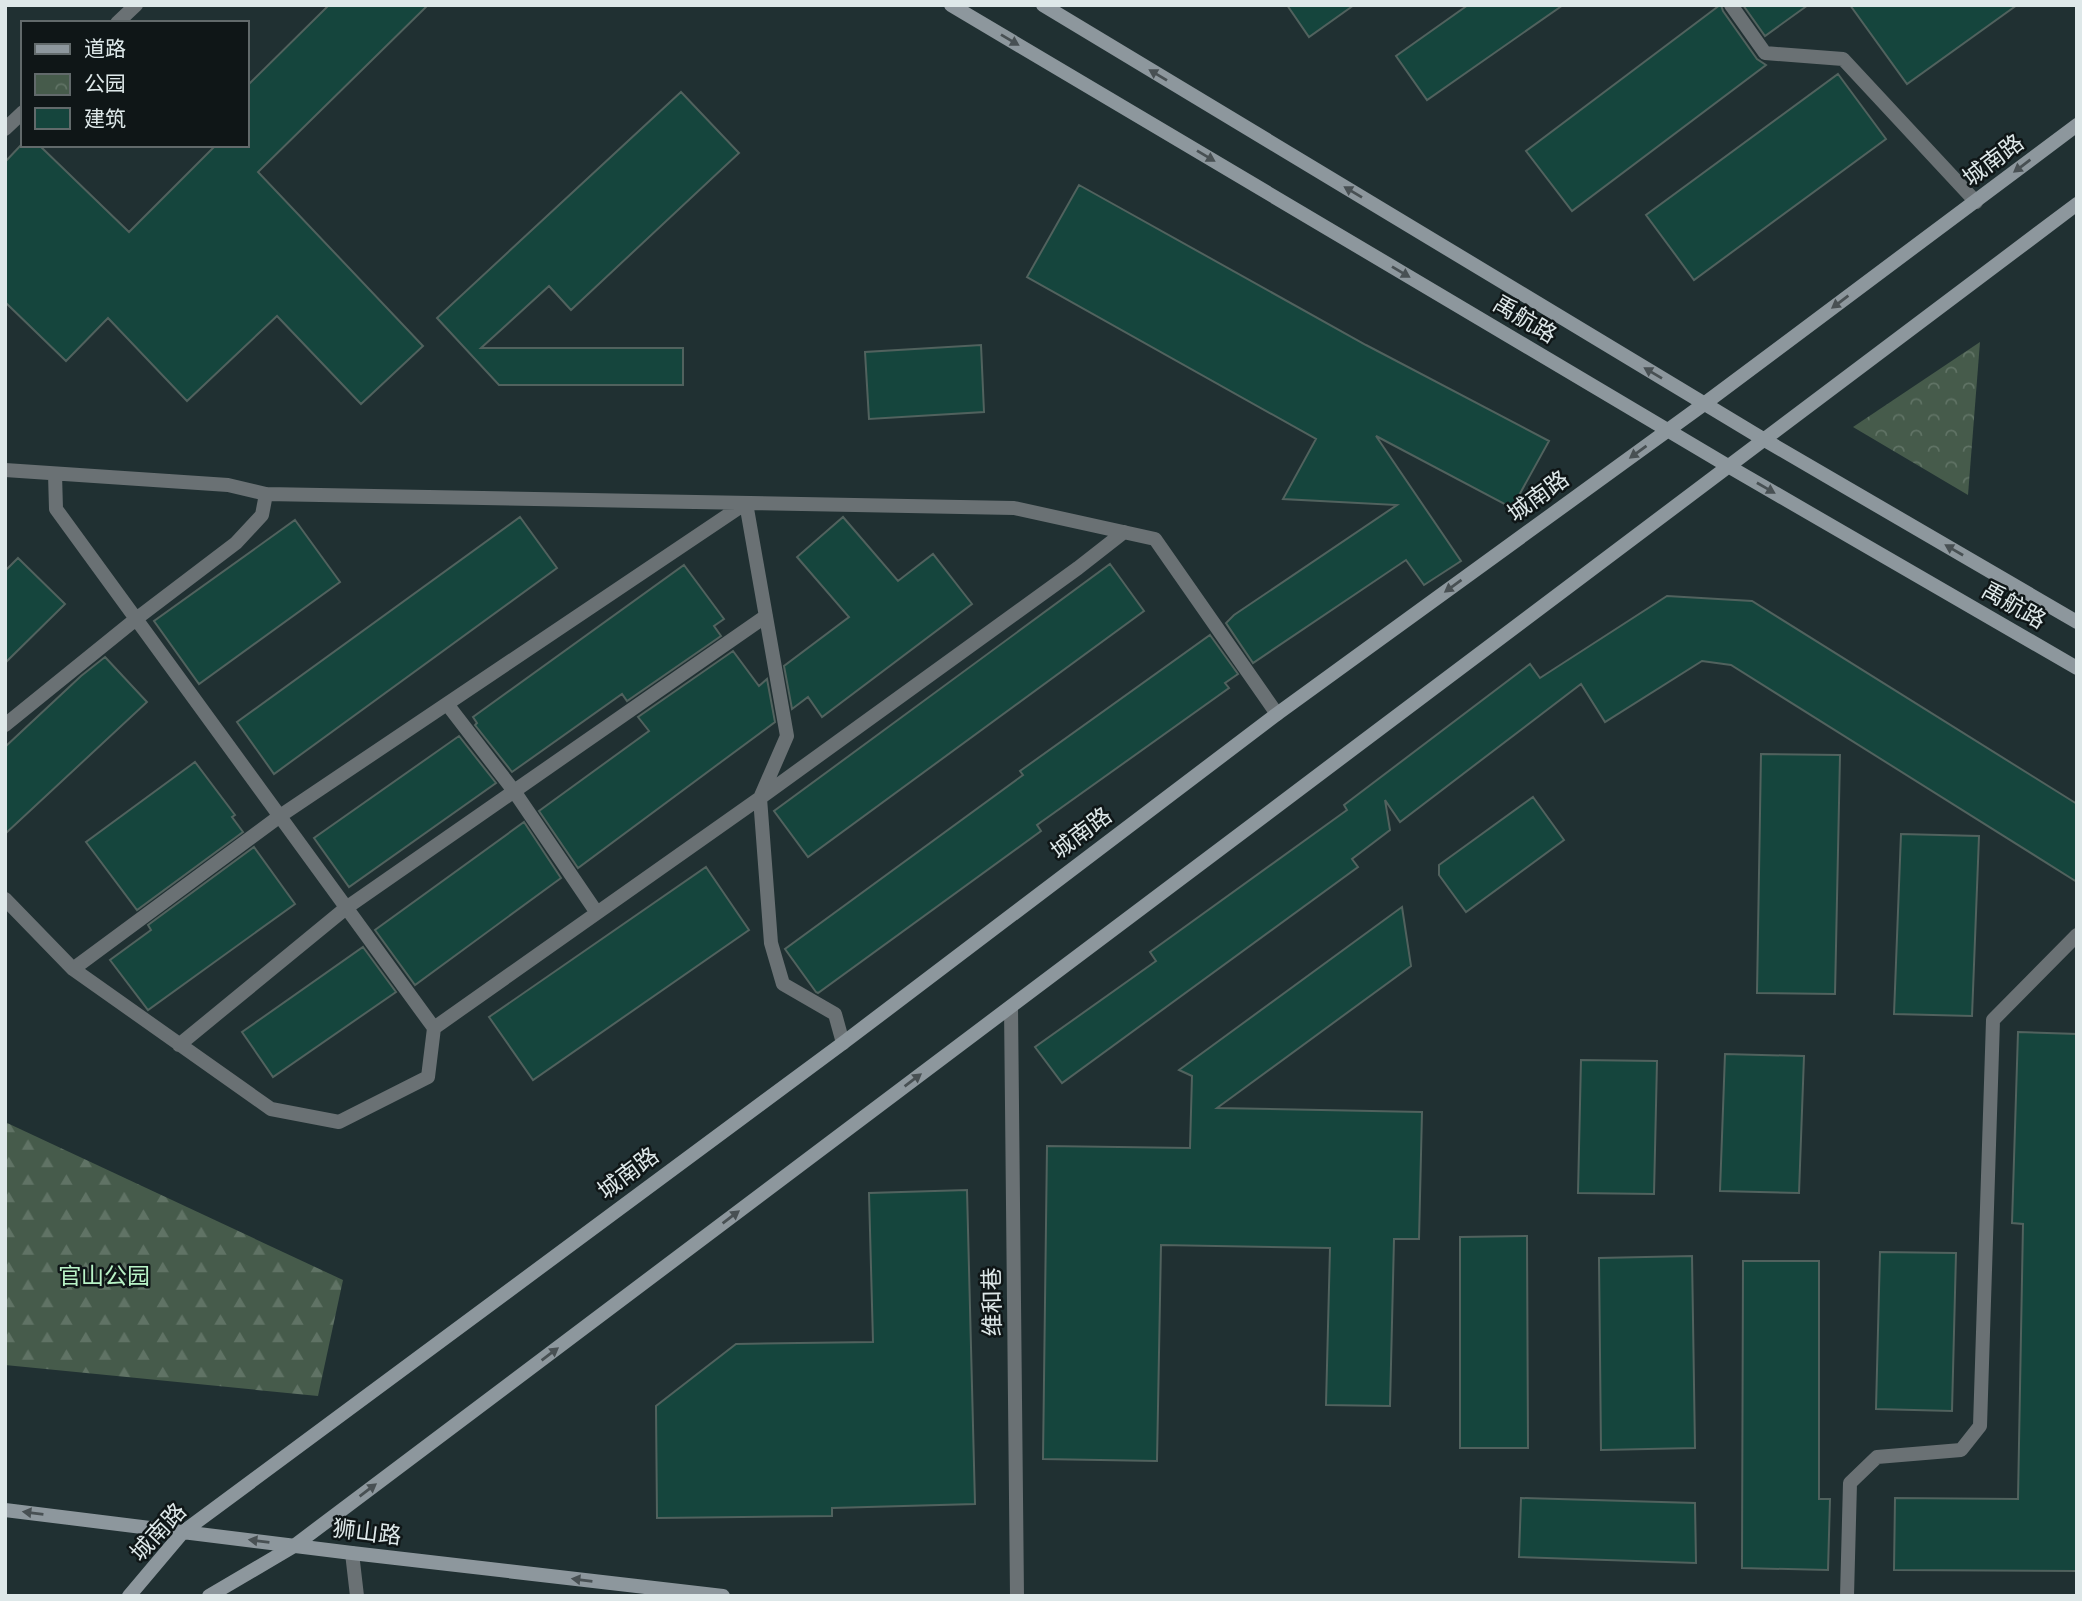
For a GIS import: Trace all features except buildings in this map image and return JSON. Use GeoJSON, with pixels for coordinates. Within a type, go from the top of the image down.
{"type":"FeatureCollection","features":[{"type":"Feature","properties":{"kind":"main road","name":"禹航路"},"geometry":{"type":"LineString","coordinates":[[951,5],[1728,466],[2077,668]]}},
{"type":"Feature","properties":{"kind":"main road","name":"禹航路"},"geometry":{"type":"LineString","coordinates":[[1043,5],[1704,404],[2077,622]]}},
{"type":"Feature","properties":{"kind":"main road","name":"城南路"},"geometry":{"type":"LineString","coordinates":[[129,1596],[183,1532],[843,1042],[1277,713],[1704,404],[2077,125]]}},
{"type":"Feature","properties":{"kind":"main road"},"geometry":{"type":"LineString","coordinates":[[209,1596],[294,1546],[2077,204]]}},
{"type":"Feature","properties":{"kind":"main road","name":"狮山路"},"geometry":{"type":"LineString","coordinates":[[5,1510],[723,1596]]}},
{"type":"Feature","properties":{"kind":"street"},"geometry":{"type":"LineString","coordinates":[[119,21],[136,5]]}},
{"type":"Feature","properties":{"kind":"street"},"geometry":{"type":"LineString","coordinates":[[1731,5],[1765,53],[1843,59],[1976,202]]}},
{"type":"Feature","properties":{"kind":"street"},"geometry":{"type":"LineString","coordinates":[[5,129],[21,114]]}},
{"type":"Feature","properties":{"kind":"street"},"geometry":{"type":"LineString","coordinates":[[5,470],[228,485],[266,494],[1014,508],[1155,539],[1277,713]]}},
{"type":"Feature","properties":{"kind":"street"},"geometry":{"type":"LineString","coordinates":[[5,900],[73,969],[271,1109],[339,1122],[428,1077],[434,1028],[56,509],[55,474]]}},
{"type":"Feature","properties":{"kind":"street"},"geometry":{"type":"LineString","coordinates":[[5,725],[136,619],[236,543],[262,515],[266,494]]}},
{"type":"Feature","properties":{"kind":"street"},"geometry":{"type":"LineString","coordinates":[[746,503],[787,736],[760,798],[771,943],[783,984],[835,1014],[843,1042]]}},
{"type":"Feature","properties":{"kind":"street"},"geometry":{"type":"LineString","coordinates":[[73,969],[279,816],[746,503]]}},
{"type":"Feature","properties":{"kind":"street"},"geometry":{"type":"LineString","coordinates":[[434,1028],[760,798],[1124,532]]}},
{"type":"Feature","properties":{"kind":"street"},"geometry":{"type":"LineString","coordinates":[[178,1045],[346,908],[766,616]]}},
{"type":"Feature","properties":{"kind":"street"},"geometry":{"type":"LineString","coordinates":[[447,704],[514,791],[597,912]]}},
{"type":"Feature","properties":{"kind":"street"},"geometry":{"type":"LineString","coordinates":[[1847,1596],[1850,1483],[1877,1457],[1961,1450],[1980,1426],[1993,1020],[2077,935]]}},
{"type":"Feature","properties":{"kind":"street","name":"维和巷"},"geometry":{"type":"LineString","coordinates":[[1011,1007],[1017,1596]]}},
{"type":"Feature","properties":{"kind":"street"},"geometry":{"type":"LineString","coordinates":[[352,1553],[357,1596]]}},
{"type":"Feature","properties":{"kind":"green space"},"geometry":{"type":"Polygon","coordinates":[[[1980,342],[1968,495],[1853,427],[1980,342]]]}},
{"type":"Feature","properties":{"kind":"green space","name":"官山公园"},"geometry":{"type":"Polygon","coordinates":[[[5,1122],[343,1280],[318,1396],[5,1365],[5,1122]]]}}]}
